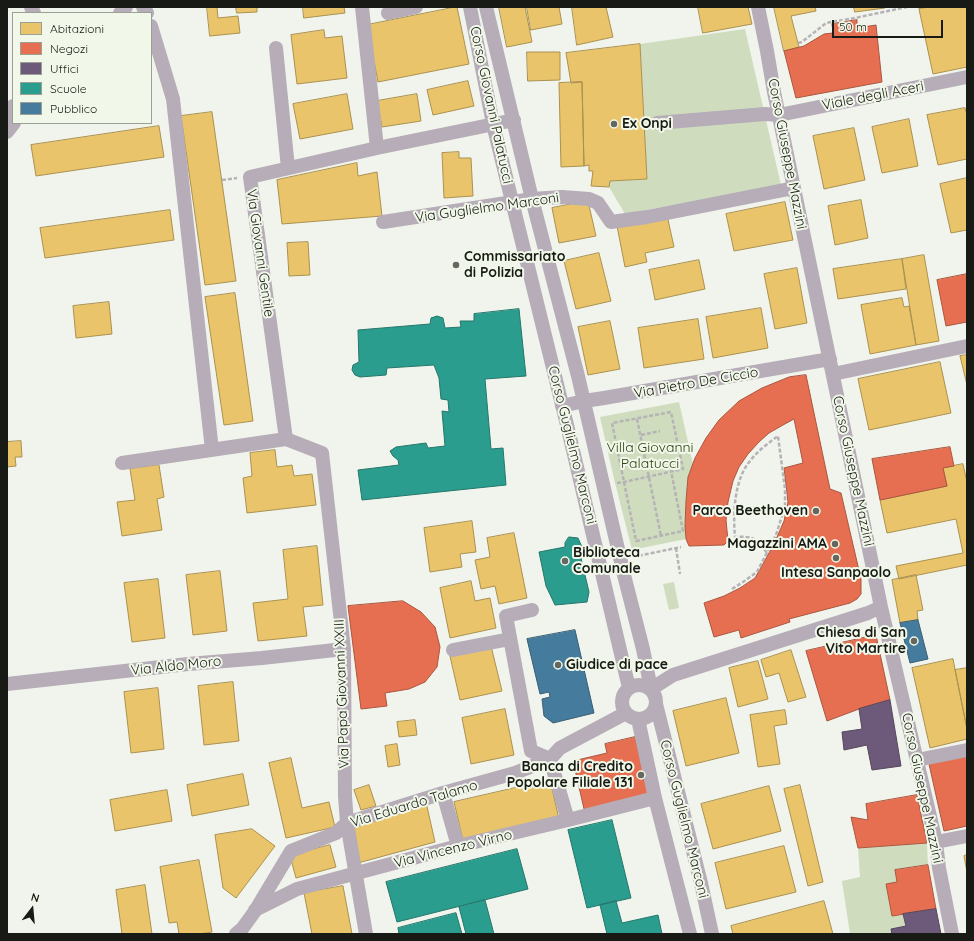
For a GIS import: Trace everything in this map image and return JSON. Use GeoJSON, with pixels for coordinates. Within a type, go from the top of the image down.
{"type":"FeatureCollection","features":[{"type":"Feature","properties":{"kind":"street"},"geometry":{"type":"LineString","coordinates":[[362,7],[377,148]]}},
{"type":"Feature","properties":{"kind":"street"},"geometry":{"type":"LineString","coordinates":[[388,13],[416,7]]}},
{"type":"Feature","properties":{"kind":"street","name":"Corso Giovanni Palatucci"},"geometry":{"type":"LineString","coordinates":[[470,7],[493,124],[513,202]]}},
{"type":"Feature","properties":{"kind":"street","name":"Corso Giovanni Palatucci"},"geometry":{"type":"LineString","coordinates":[[486,7],[532,199]]}},
{"type":"Feature","properties":{"kind":"street","name":"Corso Giuseppe Mazzini"},"geometry":{"type":"LineString","coordinates":[[758,7],[881,607],[936,842],[939,868],[952,934]]}},
{"type":"Feature","properties":{"kind":"street"},"geometry":{"type":"LineString","coordinates":[[152,29],[173,99],[212,450]]}},
{"type":"Feature","properties":{"kind":"street"},"geometry":{"type":"LineString","coordinates":[[276,48],[288,168]]}},
{"type":"Feature","properties":{"kind":"street","name":"Viale degli Aceri"},"geometry":{"type":"LineString","coordinates":[[657,123],[765,114],[779,115],[967,77]]}},
{"type":"Feature","properties":{"kind":"street","name":"Via Giovanni Gentile"},"geometry":{"type":"LineString","coordinates":[[286,439],[250,177],[377,148],[514,120]]}},
{"type":"Feature","properties":{"kind":"street"},"geometry":{"type":"LineString","coordinates":[[7,132],[13,124]]}},
{"type":"Feature","properties":{"kind":"street","name":"Via Guglielmo Marconi"},"geometry":{"type":"LineString","coordinates":[[383,222],[532,199],[562,197],[589,199],[598,203],[611,222],[647,217],[794,188]]}},
{"type":"Feature","properties":{"kind":"street","name":"Corso Guglielmo Marconi"},"geometry":{"type":"LineString","coordinates":[[532,199],[584,401],[620,559],[644,649],[651,689]]}},
{"type":"Feature","properties":{"kind":"street","name":"Corso Guglielmo Marconi"},"geometry":{"type":"LineString","coordinates":[[513,202],[629,688]]}},
{"type":"Feature","properties":{"kind":"street"},"geometry":{"type":"LineString","coordinates":[[833,374],[967,346]]}},
{"type":"Feature","properties":{"kind":"street","name":"Via Pietro De Ciccio"},"geometry":{"type":"LineString","coordinates":[[562,406],[830,359]]}},
{"type":"Feature","properties":{"kind":"street"},"geometry":{"type":"LineString","coordinates":[[122,463],[286,439]]}},
{"type":"Feature","properties":{"kind":"street","name":"Via Papa Giovanni XXIII"},"geometry":{"type":"LineString","coordinates":[[286,439],[322,453],[344,649],[345,796],[347,823],[366,934]]}},
{"type":"Feature","properties":{"kind":"street"},"geometry":{"type":"LineString","coordinates":[[651,689],[674,675],[868,613],[881,607]]}},
{"type":"Feature","properties":{"kind":"street"},"geometry":{"type":"LineString","coordinates":[[532,610],[506,616],[531,751],[550,759],[568,820]]}},
{"type":"Feature","properties":{"kind":"street"},"geometry":{"type":"LineString","coordinates":[[613,616],[633,610]]}},
{"type":"Feature","properties":{"kind":"street"},"geometry":{"type":"LineString","coordinates":[[453,650],[510,639]]}},
{"type":"Feature","properties":{"kind":"street","name":"Via Aldo Moro"},"geometry":{"type":"LineString","coordinates":[[7,684],[180,664],[262,658],[344,649]]}},
{"type":"Feature","properties":{"kind":"street"},"geometry":{"type":"LineString","coordinates":[[648,672],[674,675]]}},
{"type":"Feature","properties":{"kind":"street"},"geometry":{"type":"LineString","coordinates":[[635,685],[640,685],[651,689],[656,699],[656,704],[652,713],[648,717],[643,719],[632,716],[623,708],[623,697],[629,688],[635,685]]}},
{"type":"Feature","properties":{"kind":"street","name":"Corso Guglielmo Marconi"},"geometry":{"type":"LineString","coordinates":[[656,704],[701,883],[712,934]]}},
{"type":"Feature","properties":{"kind":"street","name":"Corso Guglielmo Marconi"},"geometry":{"type":"LineString","coordinates":[[632,716],[690,934]]}},
{"type":"Feature","properties":{"kind":"street","name":"Via Eduardo Talamo"},"geometry":{"type":"LineString","coordinates":[[240,932],[255,911],[291,850],[336,833],[347,823],[443,793],[515,773],[550,759],[560,748],[632,716]]}},
{"type":"Feature","properties":{"kind":"street"},"geometry":{"type":"LineString","coordinates":[[917,760],[967,750]]}},
{"type":"Feature","properties":{"kind":"street"},"geometry":{"type":"LineString","coordinates":[[443,793],[458,846]]}},
{"type":"Feature","properties":{"kind":"street","name":"Via Vincenzo Virno"},"geometry":{"type":"LineString","coordinates":[[255,911],[297,889],[458,846],[655,798]]}},
{"type":"Feature","properties":{"kind":"street"},"geometry":{"type":"LineString","coordinates":[[936,842],[967,836]]}},
{"type":"Feature","properties":{"kind":"street"},"geometry":{"type":"LineString","coordinates":[[678,889],[701,883]]}},
{"type":"Feature","properties":{"kind":"path"},"geometry":{"type":"LineString","coordinates":[[798,43],[802,42],[826,23],[907,7]]}},
{"type":"Feature","properties":{"kind":"path"},"geometry":{"type":"LineString","coordinates":[[603,486],[624,482],[683,469],[671,412],[612,423],[624,482],[636,541],[683,532],[671,472]]}},
{"type":"Feature","properties":{"kind":"path"},"geometry":{"type":"LineString","coordinates":[[637,418],[661,536]]}},
{"type":"Feature","properties":{"kind":"path"},"geometry":{"type":"LineString","coordinates":[[641,435],[660,431]]}},
{"type":"Feature","properties":{"kind":"path"},"geometry":{"type":"LineString","coordinates":[[732,589],[757,572],[767,554],[776,535],[784,508],[785,489],[778,436],[764,446],[746,465],[740,480],[735,507],[735,537],[747,536],[758,541],[767,554]]}},
{"type":"Feature","properties":{"kind":"path"},"geometry":{"type":"LineString","coordinates":[[735,507],[784,508]]}},
{"type":"Feature","properties":{"kind":"path"},"geometry":{"type":"LineString","coordinates":[[620,559],[681,547]]}},
{"type":"Feature","properties":{"kind":"path"},"geometry":{"type":"LineString","coordinates":[[676,548],[680,574]]}},
{"type":"Feature","properties":{"kind":"green space"},"geometry":{"type":"Polygon","coordinates":[[[745,29],[781,185],[625,214],[609,187],[610,181],[647,179],[640,44],[745,29]]]}},
{"type":"Feature","properties":{"kind":"green space","name":"Villa Giovanni Palatucci"},"geometry":{"type":"Polygon","coordinates":[[[679,402],[693,464],[688,477],[685,526],[686,539],[632,550],[600,417],[679,402]]]}},
{"type":"Feature","properties":{"kind":"green space"},"geometry":{"type":"Polygon","coordinates":[[[674,582],[679,608],[669,610],[663,584],[674,582]]]}},
{"type":"Feature","properties":{"kind":"green space"},"geometry":{"type":"Polygon","coordinates":[[[927,843],[928,865],[895,870],[897,882],[886,884],[892,916],[903,914],[906,926],[891,929],[892,934],[850,934],[842,881],[860,877],[858,848],[927,843]]]}},
{"type":"Feature","properties":{"kind":"building: Abitazioni"},"geometry":{"type":"Polygon","coordinates":[[[207,7],[217,7],[218,18],[238,16],[240,33],[210,36],[207,7]]]}},
{"type":"Feature","properties":{"kind":"building: Abitazioni"},"geometry":{"type":"Polygon","coordinates":[[[236,7],[257,7],[257,12],[237,13],[236,7]]]}},
{"type":"Feature","properties":{"kind":"building: Abitazioni"},"geometry":{"type":"Polygon","coordinates":[[[303,7],[344,7],[345,13],[304,18],[303,7]]]}},
{"type":"Feature","properties":{"kind":"building: Abitazioni"},"geometry":{"type":"Polygon","coordinates":[[[457,7],[469,64],[378,82],[367,25],[457,7]]]}},
{"type":"Feature","properties":{"kind":"building: Abitazioni"},"geometry":{"type":"Polygon","coordinates":[[[499,7],[525,7],[532,42],[507,47],[499,7]]]}},
{"type":"Feature","properties":{"kind":"building: Abitazioni"},"geometry":{"type":"Polygon","coordinates":[[[527,7],[559,7],[562,24],[531,30],[527,7]]]}},
{"type":"Feature","properties":{"kind":"building: Abitazioni"},"geometry":{"type":"Polygon","coordinates":[[[572,7],[606,7],[613,37],[577,45],[572,7]]]}},
{"type":"Feature","properties":{"kind":"building: Abitazioni"},"geometry":{"type":"Polygon","coordinates":[[[698,7],[748,7],[752,24],[703,33],[698,7]]]}},
{"type":"Feature","properties":{"kind":"building: Abitazioni"},"geometry":{"type":"Polygon","coordinates":[[[774,7],[815,7],[816,11],[791,16],[799,47],[784,51],[774,7]]]}},
{"type":"Feature","properties":{"kind":"building: Abitazioni"},"geometry":{"type":"Polygon","coordinates":[[[854,7],[885,7],[885,8],[855,12],[854,7]]]}},
{"type":"Feature","properties":{"kind":"building: Abitazioni"},"geometry":{"type":"Polygon","coordinates":[[[930,7],[967,7],[967,67],[933,74],[919,9],[930,7]]]}},
{"type":"Feature","properties":{"kind":"building: Abitazioni"},"geometry":{"type":"Polygon","coordinates":[[[324,30],[325,38],[342,36],[347,78],[297,84],[291,35],[324,30]]]}},
{"type":"Feature","properties":{"kind":"building: Abitazioni","name":"Ex Onpi"},"geometry":{"type":"Polygon","coordinates":[[[640,44],[647,179],[610,181],[609,187],[591,186],[593,171],[589,171],[589,165],[584,166],[582,82],[571,83],[566,53],[640,44]]]}},
{"type":"Feature","properties":{"kind":"building: Abitazioni"},"geometry":{"type":"Polygon","coordinates":[[[527,52],[560,52],[560,80],[528,81],[527,52]]]}},
{"type":"Feature","properties":{"kind":"building: Abitazioni"},"geometry":{"type":"Polygon","coordinates":[[[468,81],[474,106],[433,115],[427,90],[468,81]]]}},
{"type":"Feature","properties":{"kind":"building: Abitazioni"},"geometry":{"type":"Polygon","coordinates":[[[582,82],[584,166],[561,167],[559,83],[582,82]]]}},
{"type":"Feature","properties":{"kind":"building: Abitazioni"},"geometry":{"type":"Polygon","coordinates":[[[347,94],[353,129],[300,139],[293,104],[347,94]]]}},
{"type":"Feature","properties":{"kind":"building: Abitazioni"},"geometry":{"type":"Polygon","coordinates":[[[417,94],[421,121],[382,127],[377,101],[417,94]]]}},
{"type":"Feature","properties":{"kind":"building: Abitazioni"},"geometry":{"type":"Polygon","coordinates":[[[965,108],[967,115],[967,159],[938,165],[927,115],[965,108]]]}},
{"type":"Feature","properties":{"kind":"building: Abitazioni"},"geometry":{"type":"Polygon","coordinates":[[[212,112],[236,281],[205,285],[181,116],[212,112]]]}},
{"type":"Feature","properties":{"kind":"building: Abitazioni"},"geometry":{"type":"Polygon","coordinates":[[[909,119],[918,166],[882,173],[872,127],[909,119]]]}},
{"type":"Feature","properties":{"kind":"building: Abitazioni"},"geometry":{"type":"Polygon","coordinates":[[[159,126],[164,157],[36,176],[31,145],[159,126]]]}},
{"type":"Feature","properties":{"kind":"building: Abitazioni"},"geometry":{"type":"Polygon","coordinates":[[[854,128],[865,180],[824,189],[813,136],[854,128]]]}},
{"type":"Feature","properties":{"kind":"building: Abitazioni"},"geometry":{"type":"Polygon","coordinates":[[[459,152],[459,158],[471,158],[473,196],[444,198],[442,153],[459,152]]]}},
{"type":"Feature","properties":{"kind":"building: Abitazioni"},"geometry":{"type":"Polygon","coordinates":[[[357,163],[358,176],[377,172],[382,216],[282,224],[277,180],[357,163]]]}},
{"type":"Feature","properties":{"kind":"building: Abitazioni"},"geometry":{"type":"Polygon","coordinates":[[[967,178],[967,230],[951,233],[940,184],[967,178]]]}},
{"type":"Feature","properties":{"kind":"building: Abitazioni"},"geometry":{"type":"Polygon","coordinates":[[[861,200],[868,238],[835,245],[828,206],[861,200]]]}},
{"type":"Feature","properties":{"kind":"building: Abitazioni"},"geometry":{"type":"Polygon","coordinates":[[[588,201],[596,236],[559,243],[552,208],[588,201]]]}},
{"type":"Feature","properties":{"kind":"building: Abitazioni"},"geometry":{"type":"Polygon","coordinates":[[[785,202],[793,240],[734,251],[726,214],[785,202]]]}},
{"type":"Feature","properties":{"kind":"building: Abitazioni"},"geometry":{"type":"Polygon","coordinates":[[[170,210],[174,240],[45,258],[40,228],[170,210]]]}},
{"type":"Feature","properties":{"kind":"building: Abitazioni"},"geometry":{"type":"Polygon","coordinates":[[[667,215],[674,247],[645,253],[647,262],[625,267],[617,226],[667,215]]]}},
{"type":"Feature","properties":{"kind":"building: Abitazioni"},"geometry":{"type":"Polygon","coordinates":[[[308,242],[310,275],[289,276],[287,243],[308,242]]]}},
{"type":"Feature","properties":{"kind":"building: Abitazioni"},"geometry":{"type":"Polygon","coordinates":[[[599,253],[611,301],[576,309],[564,261],[599,253]]]}},
{"type":"Feature","properties":{"kind":"building: Abitazioni"},"geometry":{"type":"Polygon","coordinates":[[[924,255],[939,341],[916,345],[902,259],[924,255]]]}},
{"type":"Feature","properties":{"kind":"building: Abitazioni"},"geometry":{"type":"Polygon","coordinates":[[[902,259],[906,289],[838,299],[833,269],[902,259]]]}},
{"type":"Feature","properties":{"kind":"building: Abitazioni"},"geometry":{"type":"Polygon","coordinates":[[[699,260],[705,289],[655,300],[649,270],[699,260]]]}},
{"type":"Feature","properties":{"kind":"building: Abitazioni"},"geometry":{"type":"Polygon","coordinates":[[[797,268],[807,323],[775,329],[764,274],[797,268]]]}},
{"type":"Feature","properties":{"kind":"building: Abitazioni"},"geometry":{"type":"Polygon","coordinates":[[[235,293],[253,421],[224,425],[205,297],[235,293]]]}},
{"type":"Feature","properties":{"kind":"building: Abitazioni"},"geometry":{"type":"Polygon","coordinates":[[[902,298],[904,307],[909,306],[916,345],[870,354],[861,305],[902,298]]]}},
{"type":"Feature","properties":{"kind":"building: Abitazioni"},"geometry":{"type":"Polygon","coordinates":[[[109,302],[112,334],[76,338],[73,306],[109,302]]]}},
{"type":"Feature","properties":{"kind":"building: Abitazioni"},"geometry":{"type":"Polygon","coordinates":[[[761,308],[768,348],[713,358],[706,317],[761,308]]]}},
{"type":"Feature","properties":{"kind":"building: Abitazioni"},"geometry":{"type":"Polygon","coordinates":[[[698,319],[704,359],[644,368],[638,328],[698,319]]]}},
{"type":"Feature","properties":{"kind":"building: Abitazioni"},"geometry":{"type":"Polygon","coordinates":[[[610,321],[620,369],[588,375],[578,327],[610,321]]]}},
{"type":"Feature","properties":{"kind":"building: Abitazioni"},"geometry":{"type":"Polygon","coordinates":[[[967,355],[967,385],[960,356],[967,355]]]}},
{"type":"Feature","properties":{"kind":"building: Abitazioni"},"geometry":{"type":"Polygon","coordinates":[[[940,362],[951,413],[869,430],[858,379],[940,362]]]}},
{"type":"Feature","properties":{"kind":"building: Abitazioni"},"geometry":{"type":"Polygon","coordinates":[[[21,441],[22,457],[15,457],[16,466],[7,467],[7,442],[21,441]]]}},
{"type":"Feature","properties":{"kind":"building: Abitazioni"},"geometry":{"type":"Polygon","coordinates":[[[275,450],[277,467],[292,465],[294,476],[312,474],[316,505],[247,513],[243,478],[252,476],[250,453],[275,450]]]}},
{"type":"Feature","properties":{"kind":"building: Abitazioni"},"geometry":{"type":"Polygon","coordinates":[[[963,464],[967,482],[967,565],[899,579],[896,566],[963,553],[956,519],[887,533],[880,500],[947,486],[943,468],[963,464]]]}},
{"type":"Feature","properties":{"kind":"building: Abitazioni"},"geometry":{"type":"Polygon","coordinates":[[[159,465],[164,497],[157,499],[162,530],[122,536],[117,502],[135,500],[130,469],[159,465]]]}},
{"type":"Feature","properties":{"kind":"building: Abitazioni"},"geometry":{"type":"Polygon","coordinates":[[[472,521],[476,552],[460,554],[462,567],[430,572],[424,528],[472,521]]]}},
{"type":"Feature","properties":{"kind":"building: Abitazioni"},"geometry":{"type":"Polygon","coordinates":[[[514,533],[527,598],[499,604],[495,586],[481,589],[475,560],[490,557],[487,538],[514,533]]]}},
{"type":"Feature","properties":{"kind":"building: Abitazioni"},"geometry":{"type":"Polygon","coordinates":[[[317,546],[323,605],[303,607],[307,636],[258,641],[253,603],[288,599],[283,550],[317,546]]]}},
{"type":"Feature","properties":{"kind":"building: Abitazioni"},"geometry":{"type":"Polygon","coordinates":[[[220,571],[227,631],[193,635],[186,575],[220,571]]]}},
{"type":"Feature","properties":{"kind":"building: Abitazioni"},"geometry":{"type":"Polygon","coordinates":[[[916,575],[923,610],[917,611],[918,620],[900,623],[892,580],[916,575]]]}},
{"type":"Feature","properties":{"kind":"building: Abitazioni"},"geometry":{"type":"Polygon","coordinates":[[[158,579],[165,638],[132,642],[124,583],[158,579]]]}},
{"type":"Feature","properties":{"kind":"building: Abitazioni"},"geometry":{"type":"Polygon","coordinates":[[[471,581],[475,601],[490,598],[496,628],[450,638],[440,588],[471,581]]]}},
{"type":"Feature","properties":{"kind":"building: Abitazioni"},"geometry":{"type":"Polygon","coordinates":[[[491,646],[502,691],[460,700],[450,656],[491,646]]]}},
{"type":"Feature","properties":{"kind":"building: Abitazioni"},"geometry":{"type":"Polygon","coordinates":[[[791,650],[806,697],[788,702],[779,673],[766,677],[761,660],[791,650]]]}},
{"type":"Feature","properties":{"kind":"building: Abitazioni"},"geometry":{"type":"Polygon","coordinates":[[[953,659],[967,729],[967,739],[930,748],[912,668],[953,659]]]}},
{"type":"Feature","properties":{"kind":"building: Abitazioni"},"geometry":{"type":"Polygon","coordinates":[[[758,661],[768,699],[738,707],[729,668],[758,661]]]}},
{"type":"Feature","properties":{"kind":"building: Abitazioni"},"geometry":{"type":"Polygon","coordinates":[[[967,668],[967,729],[955,670],[967,668]]]}},
{"type":"Feature","properties":{"kind":"building: Abitazioni"},"geometry":{"type":"Polygon","coordinates":[[[233,682],[239,741],[204,745],[198,686],[233,682]]]}},
{"type":"Feature","properties":{"kind":"building: Abitazioni"},"geometry":{"type":"Polygon","coordinates":[[[158,688],[164,749],[131,753],[124,692],[158,688]]]}},
{"type":"Feature","properties":{"kind":"building: Abitazioni"},"geometry":{"type":"Polygon","coordinates":[[[726,698],[739,753],[686,766],[673,711],[726,698]]]}},
{"type":"Feature","properties":{"kind":"building: Abitazioni"},"geometry":{"type":"Polygon","coordinates":[[[505,709],[514,755],[471,764],[462,718],[505,709]]]}},
{"type":"Feature","properties":{"kind":"building: Abitazioni"},"geometry":{"type":"Polygon","coordinates":[[[785,710],[787,724],[774,726],[780,764],[758,767],[750,715],[785,710]]]}},
{"type":"Feature","properties":{"kind":"building: Abitazioni"},"geometry":{"type":"Polygon","coordinates":[[[415,720],[417,735],[399,737],[397,722],[415,720]]]}},
{"type":"Feature","properties":{"kind":"building: Abitazioni"},"geometry":{"type":"Polygon","coordinates":[[[397,744],[400,765],[388,767],[385,746],[397,744]]]}},
{"type":"Feature","properties":{"kind":"building: Abitazioni"},"geometry":{"type":"Polygon","coordinates":[[[291,758],[302,808],[329,802],[335,827],[286,838],[269,763],[291,758]]]}},
{"type":"Feature","properties":{"kind":"building: Abitazioni"},"geometry":{"type":"Polygon","coordinates":[[[243,774],[249,805],[192,816],[187,785],[243,774]]]}},
{"type":"Feature","properties":{"kind":"building: Abitazioni"},"geometry":{"type":"Polygon","coordinates":[[[550,780],[559,819],[463,840],[454,802],[550,780]]]}},
{"type":"Feature","properties":{"kind":"building: Abitazioni"},"geometry":{"type":"Polygon","coordinates":[[[369,785],[376,806],[361,810],[354,790],[369,785]]]}},
{"type":"Feature","properties":{"kind":"building: Abitazioni"},"geometry":{"type":"Polygon","coordinates":[[[800,785],[823,882],[808,886],[784,789],[800,785]]]}},
{"type":"Feature","properties":{"kind":"building: Abitazioni"},"geometry":{"type":"Polygon","coordinates":[[[769,786],[781,831],[713,849],[701,804],[769,786]]]}},
{"type":"Feature","properties":{"kind":"building: Abitazioni"},"geometry":{"type":"Polygon","coordinates":[[[167,790],[172,821],[115,831],[110,800],[167,790]]]}},
{"type":"Feature","properties":{"kind":"building: Abitazioni"},"geometry":{"type":"Polygon","coordinates":[[[426,802],[435,842],[358,863],[352,825],[426,802]]]}},
{"type":"Feature","properties":{"kind":"building: Abitazioni"},"geometry":{"type":"Polygon","coordinates":[[[252,829],[275,846],[236,898],[223,888],[215,835],[252,829]]]}},
{"type":"Feature","properties":{"kind":"building: Abitazioni"},"geometry":{"type":"Polygon","coordinates":[[[330,845],[336,867],[296,878],[290,856],[330,845]]]}},
{"type":"Feature","properties":{"kind":"building: Abitazioni"},"geometry":{"type":"Polygon","coordinates":[[[784,846],[796,892],[726,909],[715,863],[784,846]]]}},
{"type":"Feature","properties":{"kind":"building: Abitazioni"},"geometry":{"type":"Polygon","coordinates":[[[967,855],[967,872],[964,856],[967,855]]]}},
{"type":"Feature","properties":{"kind":"building: Abitazioni"},"geometry":{"type":"Polygon","coordinates":[[[199,860],[212,932],[199,934],[179,934],[177,922],[169,923],[160,867],[199,860]]]}},
{"type":"Feature","properties":{"kind":"building: Abitazioni"},"geometry":{"type":"Polygon","coordinates":[[[145,885],[152,934],[122,934],[116,890],[145,885]]]}},
{"type":"Feature","properties":{"kind":"building: Abitazioni"},"geometry":{"type":"Polygon","coordinates":[[[343,886],[352,934],[312,934],[304,893],[343,886]]]}},
{"type":"Feature","properties":{"kind":"building: Abitazioni"},"geometry":{"type":"Polygon","coordinates":[[[824,901],[833,934],[733,934],[731,926],[824,901]]]}},
{"type":"Feature","properties":{"kind":"building: Negozi"},"geometry":{"type":"Polygon","coordinates":[[[857,20],[857,28],[876,25],[882,82],[796,98],[784,51],[804,46],[824,34],[833,33],[832,24],[857,20]]]}},
{"type":"Feature","properties":{"kind":"building: Negozi"},"geometry":{"type":"Polygon","coordinates":[[[967,274],[967,322],[946,326],[937,280],[967,274]]]}},
{"type":"Feature","properties":{"kind":"building: Negozi","name":"Parco Beethoven"},"geometry":{"type":"Polygon","coordinates":[[[806,375],[830,489],[841,493],[861,579],[861,594],[857,599],[850,603],[789,619],[790,622],[741,638],[739,630],[714,637],[704,603],[724,596],[755,578],[774,544],[784,521],[788,502],[784,468],[803,463],[794,419],[769,433],[748,454],[739,467],[733,481],[728,502],[726,520],[728,541],[724,545],[689,546],[686,539],[685,526],[688,477],[695,458],[706,438],[719,420],[739,401],[762,388],[789,377],[806,375]]]}},
{"type":"Feature","properties":{"kind":"building: Negozi"},"geometry":{"type":"Polygon","coordinates":[[[950,447],[954,466],[943,468],[947,486],[880,500],[872,459],[950,447]]]}},
{"type":"Feature","properties":{"kind":"building: Negozi"},"geometry":{"type":"Polygon","coordinates":[[[403,601],[421,612],[435,627],[440,647],[437,667],[425,682],[409,689],[385,693],[387,706],[361,709],[348,606],[403,601]]]}},
{"type":"Feature","properties":{"kind":"building: Negozi"},"geometry":{"type":"Polygon","coordinates":[[[876,635],[890,700],[859,709],[827,721],[806,651],[876,635]]]}},
{"type":"Feature","properties":{"kind":"building: Negozi"},"geometry":{"type":"Polygon","coordinates":[[[635,737],[649,796],[585,813],[573,761],[607,753],[605,744],[635,737]]]}},
{"type":"Feature","properties":{"kind":"building: Negozi"},"geometry":{"type":"Polygon","coordinates":[[[967,757],[967,826],[944,831],[929,764],[967,757]]]}},
{"type":"Feature","properties":{"kind":"building: Negozi"},"geometry":{"type":"Polygon","coordinates":[[[917,795],[927,843],[858,848],[851,817],[868,820],[866,804],[917,795]]]}},
{"type":"Feature","properties":{"kind":"building: Negozi"},"geometry":{"type":"Polygon","coordinates":[[[928,865],[936,909],[892,916],[886,884],[897,882],[895,870],[928,865]]]}},
{"type":"Feature","properties":{"kind":"building: Uffici"},"geometry":{"type":"Polygon","coordinates":[[[890,700],[901,766],[872,770],[867,745],[844,750],[842,732],[862,729],[859,709],[890,700]]]}},
{"type":"Feature","properties":{"kind":"building: Uffici"},"geometry":{"type":"Polygon","coordinates":[[[936,909],[941,934],[892,934],[891,929],[906,926],[903,914],[936,909]]]}},
{"type":"Feature","properties":{"kind":"building: Scuole"},"geometry":{"type":"Polygon","coordinates":[[[519,309],[526,376],[485,379],[491,449],[503,448],[506,485],[362,500],[358,470],[399,465],[398,460],[390,451],[396,447],[426,443],[428,448],[445,446],[442,411],[449,412],[448,400],[441,399],[439,378],[434,365],[387,368],[386,375],[360,377],[355,375],[352,370],[353,365],[359,362],[358,330],[430,324],[431,318],[437,316],[443,318],[445,328],[461,327],[460,321],[474,321],[474,314],[519,309]]]}},
{"type":"Feature","properties":{"kind":"building: Scuole"},"geometry":{"type":"Polygon","coordinates":[[[569,537],[578,538],[582,547],[580,554],[589,592],[587,602],[555,605],[546,586],[539,552],[565,547],[565,543],[569,537]]]}},
{"type":"Feature","properties":{"kind":"building: Scuole"},"geometry":{"type":"Polygon","coordinates":[[[612,820],[631,898],[587,908],[568,830],[612,820]]]}},
{"type":"Feature","properties":{"kind":"building: Scuole"},"geometry":{"type":"Polygon","coordinates":[[[517,849],[528,889],[397,922],[386,882],[517,849]]]}},
{"type":"Feature","properties":{"kind":"building: Scuole"},"geometry":{"type":"Polygon","coordinates":[[[485,900],[494,934],[466,934],[459,907],[485,900]]]}},
{"type":"Feature","properties":{"kind":"building: Scuole"},"geometry":{"type":"Polygon","coordinates":[[[616,901],[622,923],[658,915],[662,934],[607,934],[600,905],[616,901]]]}},
{"type":"Feature","properties":{"kind":"building: Scuole"},"geometry":{"type":"Polygon","coordinates":[[[456,913],[462,934],[399,934],[398,928],[456,913]]]}},
{"type":"Feature","properties":{"kind":"building: Pubblico","name":"Chiesa di San Vito Martire"},"geometry":{"type":"Polygon","coordinates":[[[918,620],[928,659],[910,663],[900,623],[918,620]]]}},
{"type":"Feature","properties":{"kind":"building: Pubblico","name":"Giudice di pace"},"geometry":{"type":"Polygon","coordinates":[[[575,630],[594,713],[553,723],[544,716],[542,699],[550,697],[549,692],[540,694],[527,639],[575,630]]]}},
{"type":"Feature","properties":{"kind":"place","name":"Ex Onpi"},"geometry":{"type":"Point","coordinates":[614,124]}},
{"type":"Feature","properties":{"kind":"place","name":"Commissariato di Polizia"},"geometry":{"type":"Point","coordinates":[456,265]}},
{"type":"Feature","properties":{"kind":"place","name":"Parco Beethoven"},"geometry":{"type":"Point","coordinates":[816,511]}},
{"type":"Feature","properties":{"kind":"place","name":"Magazzini AMA"},"geometry":{"type":"Point","coordinates":[835,544]}},
{"type":"Feature","properties":{"kind":"place","name":"Intesa Sanpaolo"},"geometry":{"type":"Point","coordinates":[836,558]}},
{"type":"Feature","properties":{"kind":"place","name":"Biblioteca Comunale"},"geometry":{"type":"Point","coordinates":[565,561]}},
{"type":"Feature","properties":{"kind":"place","name":"Chiesa di San Vito Martire"},"geometry":{"type":"Point","coordinates":[914,641]}},
{"type":"Feature","properties":{"kind":"place","name":"Giudice di pace"},"geometry":{"type":"Point","coordinates":[558,665]}},
{"type":"Feature","properties":{"kind":"place","name":"Banca di Credito Popolare Filiale 131"},"geometry":{"type":"Point","coordinates":[641,775]}}]}
